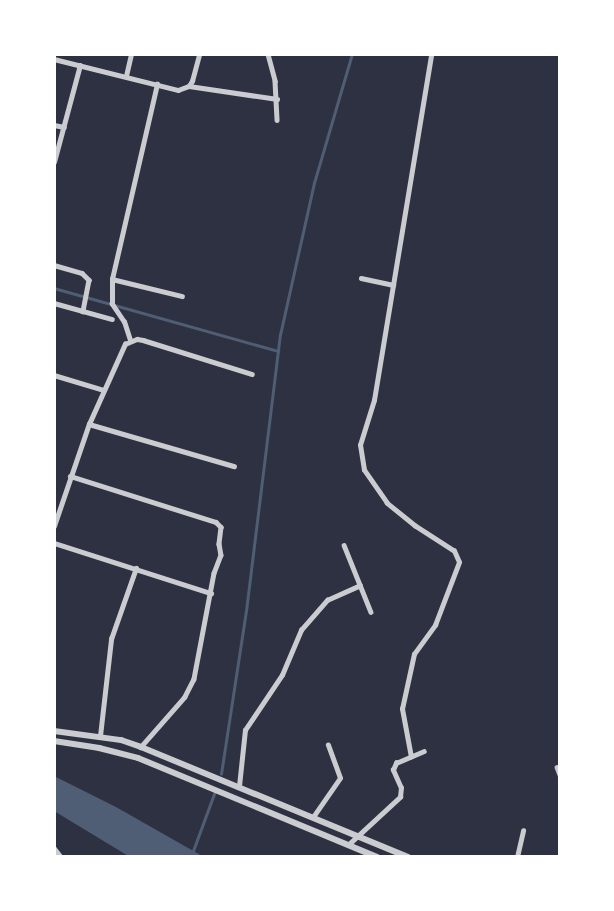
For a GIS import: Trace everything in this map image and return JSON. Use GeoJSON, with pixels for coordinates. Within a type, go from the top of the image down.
{"type":"FeatureCollection","features":[{"type":"Feature","properties":{"kind":"street"},"geometry":{"type":"LineString","coordinates":[[126,76],[131,54]]}},
{"type":"Feature","properties":{"kind":"street"},"geometry":{"type":"LineString","coordinates":[[189,86],[199,54]]}},
{"type":"Feature","properties":{"kind":"street"},"geometry":{"type":"LineString","coordinates":[[411,757],[402,709],[414,654],[435,625],[459,562],[454,551],[408,521],[387,503],[371,483],[360,456],[393,285],[431,54]]}},
{"type":"Feature","properties":{"kind":"street"},"geometry":{"type":"LineString","coordinates":[[267,55],[275,76],[277,120]]}},
{"type":"Feature","properties":{"kind":"street"},"geometry":{"type":"LineString","coordinates":[[54,59],[178,90],[189,86],[277,99]]}},
{"type":"Feature","properties":{"kind":"street"},"geometry":{"type":"LineString","coordinates":[[54,163],[79,65]]}},
{"type":"Feature","properties":{"kind":"street"},"geometry":{"type":"LineString","coordinates":[[130,340],[124,322],[112,304],[112,279],[157,84]]}},
{"type":"Feature","properties":{"kind":"street"},"geometry":{"type":"LineString","coordinates":[[54,125],[64,127]]}},
{"type":"Feature","properties":{"kind":"street"},"geometry":{"type":"LineString","coordinates":[[54,265],[88,277],[90,286],[83,311]]}},
{"type":"Feature","properties":{"kind":"street"},"geometry":{"type":"LineString","coordinates":[[361,278],[393,285]]}},
{"type":"Feature","properties":{"kind":"street"},"geometry":{"type":"LineString","coordinates":[[112,279],[182,296]]}},
{"type":"Feature","properties":{"kind":"street"},"geometry":{"type":"LineString","coordinates":[[54,303],[112,319]]}},
{"type":"Feature","properties":{"kind":"street"},"geometry":{"type":"LineString","coordinates":[[54,526],[89,424],[125,344],[130,340],[143,340],[252,374]]}},
{"type":"Feature","properties":{"kind":"street"},"geometry":{"type":"LineString","coordinates":[[54,375],[104,390]]}},
{"type":"Feature","properties":{"kind":"street"},"geometry":{"type":"LineString","coordinates":[[89,424],[234,466]]}},
{"type":"Feature","properties":{"kind":"street"},"geometry":{"type":"LineString","coordinates":[[71,476],[220,524],[221,555],[190,688],[141,747]]}},
{"type":"Feature","properties":{"kind":"street"},"geometry":{"type":"LineString","coordinates":[[54,543],[211,593]]}},
{"type":"Feature","properties":{"kind":"street"},"geometry":{"type":"LineString","coordinates":[[344,545],[371,612]]}},
{"type":"Feature","properties":{"kind":"street"},"geometry":{"type":"LineString","coordinates":[[100,736],[111,639],[136,569]]}},
{"type":"Feature","properties":{"kind":"street"},"geometry":{"type":"LineString","coordinates":[[239,786],[243,769],[242,742],[245,730],[279,681],[301,631],[327,600],[360,585]]}},
{"type":"Feature","properties":{"kind":"street"},"geometry":{"type":"LineString","coordinates":[[54,731],[100,736],[141,747],[408,857]]}},
{"type":"Feature","properties":{"kind":"street"},"geometry":{"type":"LineString","coordinates":[[54,741],[138,758],[377,857]]}},
{"type":"Feature","properties":{"kind":"street"},"geometry":{"type":"LineString","coordinates":[[313,817],[340,778],[328,745]]}},
{"type":"Feature","properties":{"kind":"street"},"geometry":{"type":"LineString","coordinates":[[348,845],[400,797],[401,791],[394,766],[424,751]]}},
{"type":"Feature","properties":{"kind":"street"},"geometry":{"type":"LineString","coordinates":[[557,767],[560,775]]}},
{"type":"Feature","properties":{"kind":"street"},"geometry":{"type":"LineString","coordinates":[[517,857],[523,831]]}},
{"type":"Feature","properties":{"kind":"street"},"geometry":{"type":"LineString","coordinates":[[54,849],[61,857]]}},
{"type":"Feature","properties":{"kind":"water"},"geometry":{"type":"Polygon","coordinates":[[[54,776],[116,807],[204,857],[130,857],[54,811],[54,776]]]}},
{"type":"Feature","properties":{"kind":"waterway"},"geometry":{"type":"LineString","coordinates":[[221,774],[246,611],[280,335],[314,183],[352,54]]}},
{"type":"Feature","properties":{"kind":"waterway"},"geometry":{"type":"LineString","coordinates":[[54,288],[278,351]]}},
{"type":"Feature","properties":{"kind":"waterway"},"geometry":{"type":"LineString","coordinates":[[193,851],[214,794]]}}]}
